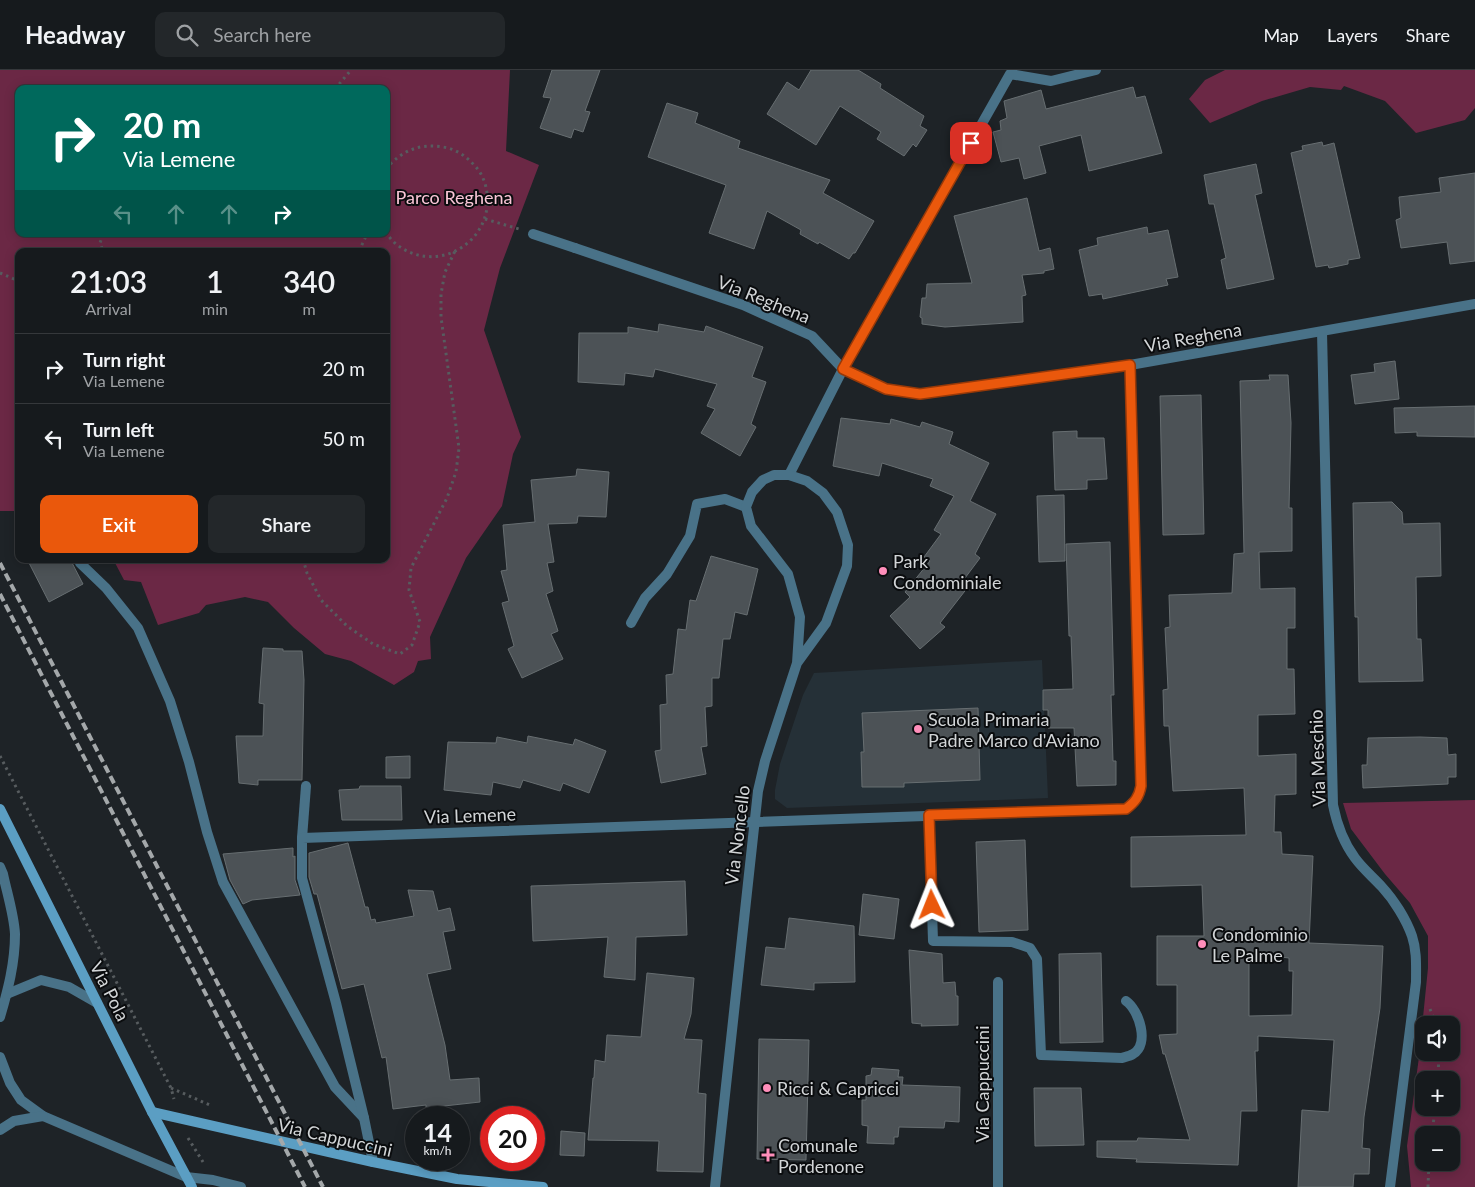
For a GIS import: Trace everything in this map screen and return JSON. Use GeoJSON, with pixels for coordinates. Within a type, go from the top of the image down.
{"type":"FeatureCollection","features":[{"type":"Feature","properties":{"kind":"main road","name":"Via Pola"},"geometry":{"type":"LineString","coordinates":[[0,809],[152,1112],[192,1187]]}},
{"type":"Feature","properties":{"kind":"main road","name":"Via Cappuccini"},"geometry":{"type":"LineString","coordinates":[[152,1112],[372,1162],[457,1179],[543,1187]]}},
{"type":"Feature","properties":{"kind":"street"},"geometry":{"type":"LineString","coordinates":[[789,475],[843,369],[1010,74],[1051,81],[1096,70]]}},
{"type":"Feature","properties":{"kind":"street","name":"Via Reghena"},"geometry":{"type":"LineString","coordinates":[[533,234],[743,305],[812,336],[843,369],[886,389],[920,394],[1130,365],[1475,304]]}},
{"type":"Feature","properties":{"kind":"street","name":"Via Meschio"},"geometry":{"type":"LineString","coordinates":[[1322,332],[1333,805],[1343,838],[1356,859],[1383,888],[1404,919],[1412,936],[1416,953],[1416,982],[1390,1187]]}},
{"type":"Feature","properties":{"kind":"street","name":"Via Lemene"},"geometry":{"type":"LineString","coordinates":[[302,838],[1126,809],[1134,803],[1139,795],[1141,786],[1130,365]]}},
{"type":"Feature","properties":{"kind":"street"},"geometry":{"type":"LineString","coordinates":[[631,623],[645,598],[667,574],[690,536],[698,504],[725,499],[746,507],[752,492],[763,480],[774,475],[789,475],[807,480],[823,493],[837,512],[848,545],[847,566],[826,623],[797,663]]}},
{"type":"Feature","properties":{"kind":"street","name":"Via Noncello"},"geometry":{"type":"LineString","coordinates":[[715,1187],[758,791],[765,761],[797,663],[800,617],[788,574],[751,526],[746,507]]}},
{"type":"Feature","properties":{"kind":"street"},"geometry":{"type":"LineString","coordinates":[[80,563],[106,588],[138,628],[170,701],[223,882],[335,1087],[364,1118]]}},
{"type":"Feature","properties":{"kind":"street"},"geometry":{"type":"LineString","coordinates":[[306,786],[302,838],[302,878],[336,1003],[364,1118],[372,1162]]}},
{"type":"Feature","properties":{"kind":"street"},"geometry":{"type":"LineString","coordinates":[[929,815],[933,941],[1012,942],[1030,948],[1037,959],[1041,1055],[1122,1058],[1135,1054],[1142,1043],[1140,1026],[1136,1012],[1126,1001]]}},
{"type":"Feature","properties":{"kind":"street"},"geometry":{"type":"LineString","coordinates":[[0,867],[15,932],[14,961],[0,1017]]}},
{"type":"Feature","properties":{"kind":"street"},"geometry":{"type":"LineString","coordinates":[[7,994],[42,980],[69,987],[97,1003]]}},
{"type":"Feature","properties":{"kind":"street","name":"Via Cappuccini"},"geometry":{"type":"LineString","coordinates":[[998,982],[998,1187]]}},
{"type":"Feature","properties":{"kind":"street"},"geometry":{"type":"LineString","coordinates":[[0,1057],[10,1084],[21,1100],[43,1116],[186,1177],[213,1180],[241,1187]]}},
{"type":"Feature","properties":{"kind":"street"},"geometry":{"type":"LineString","coordinates":[[0,1130],[14,1122],[43,1116]]}},
{"type":"Feature","properties":{"kind":"path"},"geometry":{"type":"LineString","coordinates":[[343,70],[348,74]]}},
{"type":"Feature","properties":{"kind":"path"},"geometry":{"type":"LineString","coordinates":[[338,85],[351,70]]}},
{"type":"Feature","properties":{"kind":"path"},"geometry":{"type":"LineString","coordinates":[[390,165],[396,158],[412,148],[432,145],[451,148],[466,156],[478,170],[486,186],[488,203],[485,219],[476,236],[463,247],[448,255],[430,257],[413,254],[396,244],[390,237]]}},
{"type":"Feature","properties":{"kind":"path"},"geometry":{"type":"LineString","coordinates":[[485,219],[515,228]]}},
{"type":"Feature","properties":{"kind":"path"},"geometry":{"type":"LineString","coordinates":[[304,563],[307,573],[321,600],[347,626],[373,644],[400,654],[412,645],[420,622],[410,590],[411,568],[447,498],[456,472],[459,448],[441,317],[441,294],[445,272],[455,251]]}},
{"type":"Feature","properties":{"kind":"path"},"geometry":{"type":"LineString","coordinates":[[0,273],[15,279]]}},
{"type":"Feature","properties":{"kind":"path"},"geometry":{"type":"LineString","coordinates":[[0,756],[171,1088],[185,1133],[213,1180]]}},
{"type":"Feature","properties":{"kind":"path"},"geometry":{"type":"LineString","coordinates":[[1428,1187],[1429,1171]]}},
{"type":"Feature","properties":{"kind":"shaded area","name":"Scuola Primaria Padre Marco d'Aviano"},"geometry":{"type":"Polygon","coordinates":[[[1042,660],[1048,798],[787,808],[775,799],[780,764],[803,695],[814,673],[1042,660]]]}},
{"type":"Feature","properties":{"kind":"green space","name":"Parco Reghena"},"geometry":{"type":"Polygon","coordinates":[[[0,70],[510,70],[506,151],[539,165],[500,268],[484,330],[521,437],[513,454],[502,506],[466,558],[430,637],[431,659],[418,661],[414,672],[394,685],[351,661],[325,654],[294,628],[268,602],[245,597],[206,605],[199,613],[158,625],[141,582],[124,580],[115,563],[390,563],[390,248],[15,248],[15,511],[0,511],[0,70]]]}},
{"type":"Feature","properties":{"kind":"green space"},"geometry":{"type":"Polygon","coordinates":[[[1225,70],[1475,70],[1475,108],[1465,120],[1416,133],[1385,101],[1344,86],[1341,90],[1310,87],[1262,101],[1210,123],[1189,99],[1205,80],[1225,70]]]}},
{"type":"Feature","properties":{"kind":"green space"},"geometry":{"type":"Polygon","coordinates":[[[1475,800],[1475,1187],[1411,1187],[1407,1146],[1415,1087],[1415,1116],[1460,1116],[1460,1071],[1417,1071],[1418,1061],[1460,1061],[1460,1016],[1423,1016],[1428,968],[1428,936],[1410,903],[1351,829],[1343,803],[1475,800]]]}},
{"type":"Feature","properties":{"kind":"building"},"geometry":{"type":"Polygon","coordinates":[[[552,70],[600,70],[585,111],[590,112],[583,132],[574,129],[571,138],[540,128],[551,98],[543,97],[552,70]]]}},
{"type":"Feature","properties":{"kind":"building"},"geometry":{"type":"Polygon","coordinates":[[[811,70],[858,70],[881,84],[880,88],[924,116],[920,126],[927,130],[916,147],[913,144],[904,156],[877,139],[881,132],[840,106],[816,145],[767,114],[787,82],[799,90],[811,70]]]}},
{"type":"Feature","properties":{"kind":"building"},"geometry":{"type":"Polygon","coordinates":[[[1133,87],[1136,98],[1145,96],[1162,153],[1089,171],[1081,135],[1039,146],[1046,173],[1024,179],[1019,158],[1001,162],[993,132],[1001,130],[1000,121],[1007,118],[1004,101],[1041,90],[1046,109],[1133,87]]]}},
{"type":"Feature","properties":{"kind":"building"},"geometry":{"type":"Polygon","coordinates":[[[667,103],[698,113],[695,123],[740,141],[738,148],[830,180],[823,193],[874,221],[855,253],[849,259],[819,242],[818,244],[800,234],[801,230],[767,211],[754,249],[709,233],[726,185],[648,157],[667,103]]]}},
{"type":"Feature","properties":{"kind":"building"},"geometry":{"type":"Polygon","coordinates":[[[1322,142],[1323,146],[1334,143],[1360,258],[1348,260],[1348,264],[1329,268],[1328,265],[1316,267],[1291,153],[1303,150],[1302,146],[1322,142]]]}},
{"type":"Feature","properties":{"kind":"building"},"geometry":{"type":"Polygon","coordinates":[[[1256,164],[1262,193],[1255,195],[1274,279],[1227,289],[1221,260],[1226,258],[1214,204],[1209,204],[1204,175],[1256,164]]]}},
{"type":"Feature","properties":{"kind":"building"},"geometry":{"type":"Polygon","coordinates":[[[1475,173],[1475,261],[1450,264],[1447,242],[1401,248],[1396,220],[1401,218],[1399,197],[1441,192],[1439,178],[1475,173]]]}},
{"type":"Feature","properties":{"kind":"building"},"geometry":{"type":"Polygon","coordinates":[[[1027,198],[1039,251],[1050,248],[1054,269],[1044,271],[1044,273],[1022,275],[1026,295],[1022,296],[1023,322],[945,327],[922,324],[922,318],[920,317],[922,298],[926,298],[927,284],[972,283],[954,216],[1027,198]]]}},
{"type":"Feature","properties":{"kind":"building"},"geometry":{"type":"Polygon","coordinates":[[[1147,227],[1148,234],[1168,230],[1178,277],[1166,279],[1168,285],[1103,299],[1102,294],[1089,296],[1079,250],[1098,245],[1097,238],[1147,227]]]}},
{"type":"Feature","properties":{"kind":"building"},"geometry":{"type":"Polygon","coordinates":[[[659,324],[704,332],[706,326],[763,347],[752,377],[766,382],[751,424],[756,427],[740,456],[701,433],[715,409],[707,406],[717,384],[655,369],[653,377],[625,373],[624,385],[578,382],[579,333],[628,333],[628,327],[658,332],[659,324]]]}},
{"type":"Feature","properties":{"kind":"building"},"geometry":{"type":"Polygon","coordinates":[[[1395,361],[1399,399],[1355,404],[1351,375],[1375,372],[1374,364],[1395,361]]]}},
{"type":"Feature","properties":{"kind":"building"},"geometry":{"type":"Polygon","coordinates":[[[1269,375],[1288,375],[1291,423],[1289,508],[1292,508],[1292,551],[1259,552],[1260,589],[1295,588],[1295,628],[1287,628],[1287,669],[1294,669],[1295,714],[1258,715],[1258,756],[1296,754],[1296,794],[1275,795],[1274,832],[1281,832],[1282,854],[1313,856],[1309,943],[1383,946],[1380,1008],[1364,1117],[1362,1148],[1370,1149],[1369,1174],[1354,1174],[1353,1187],[1298,1187],[1302,1110],[1329,1112],[1334,1040],[1258,1036],[1258,1051],[1255,1051],[1257,1111],[1241,1111],[1238,1165],[1136,1162],[1137,1159],[1097,1157],[1097,1141],[1137,1141],[1138,1138],[1190,1140],[1165,1054],[1163,1054],[1159,1035],[1177,1034],[1177,985],[1157,985],[1157,936],[1204,936],[1202,885],[1131,887],[1131,837],[1246,835],[1244,788],[1173,791],[1169,726],[1164,726],[1163,690],[1168,689],[1165,628],[1170,627],[1169,595],[1232,593],[1234,554],[1244,553],[1240,381],[1270,380],[1269,375]],[[1249,953],[1249,1016],[1292,1015],[1293,971],[1289,971],[1289,958],[1249,953]]]}},
{"type":"Feature","properties":{"kind":"building"},"geometry":{"type":"Polygon","coordinates":[[[1201,395],[1204,534],[1163,535],[1160,396],[1201,395]]]}},
{"type":"Feature","properties":{"kind":"building"},"geometry":{"type":"Polygon","coordinates":[[[1475,406],[1475,437],[1417,436],[1417,432],[1395,433],[1394,408],[1475,406]]]}},
{"type":"Feature","properties":{"kind":"building"},"geometry":{"type":"Polygon","coordinates":[[[841,418],[890,424],[891,419],[920,427],[922,422],[953,432],[949,444],[989,463],[970,501],[996,514],[975,554],[980,558],[962,582],[968,587],[940,623],[945,627],[920,649],[890,616],[910,597],[905,592],[930,561],[924,557],[941,534],[934,530],[954,496],[930,486],[933,479],[882,463],[879,476],[833,466],[841,418]]]}},
{"type":"Feature","properties":{"kind":"building"},"geometry":{"type":"Polygon","coordinates":[[[1077,431],[1077,438],[1104,438],[1107,479],[1087,480],[1087,489],[1055,490],[1053,432],[1077,431]]]}},
{"type":"Feature","properties":{"kind":"building"},"geometry":{"type":"Polygon","coordinates":[[[577,469],[609,472],[606,517],[578,516],[577,523],[548,524],[554,562],[547,563],[553,591],[546,594],[558,631],[551,634],[563,659],[522,678],[508,649],[514,646],[502,603],[509,601],[501,571],[507,570],[503,525],[535,522],[531,480],[576,476],[577,469]]]}},
{"type":"Feature","properties":{"kind":"building"},"geometry":{"type":"Polygon","coordinates":[[[1064,495],[1065,561],[1039,562],[1037,496],[1064,495]]]}},
{"type":"Feature","properties":{"kind":"building"},"geometry":{"type":"Polygon","coordinates":[[[1392,502],[1402,512],[1403,524],[1440,523],[1441,576],[1416,577],[1417,639],[1421,639],[1423,681],[1359,682],[1358,617],[1355,617],[1353,503],[1392,502]]]}},
{"type":"Feature","properties":{"kind":"building"},"geometry":{"type":"Polygon","coordinates":[[[1110,542],[1114,695],[1111,695],[1113,761],[1116,761],[1116,785],[1077,786],[1074,728],[1048,728],[1048,710],[1043,710],[1043,690],[1073,689],[1066,544],[1110,542]]]}},
{"type":"Feature","properties":{"kind":"building"},"geometry":{"type":"Polygon","coordinates":[[[711,556],[758,569],[747,615],[735,612],[730,639],[723,639],[719,678],[712,678],[712,706],[705,707],[707,746],[701,747],[706,774],[661,783],[655,751],[661,750],[660,705],[667,704],[666,675],[673,674],[678,629],[686,630],[690,600],[696,601],[711,556]]]}},
{"type":"Feature","properties":{"kind":"building"},"geometry":{"type":"Polygon","coordinates":[[[29,563],[72,563],[83,584],[49,602],[29,563]]]}},
{"type":"Feature","properties":{"kind":"building"},"geometry":{"type":"Polygon","coordinates":[[[263,648],[302,651],[304,680],[302,780],[258,780],[258,785],[239,783],[236,736],[263,736],[264,704],[259,703],[263,648]]]}},
{"type":"Feature","properties":{"kind":"building"},"geometry":{"type":"Polygon","coordinates":[[[978,708],[980,780],[904,783],[904,787],[862,787],[861,752],[864,752],[862,713],[978,708]]]}},
{"type":"Feature","properties":{"kind":"building"},"geometry":{"type":"Polygon","coordinates":[[[528,736],[573,745],[575,739],[606,751],[589,793],[563,783],[560,791],[523,780],[520,788],[493,782],[491,795],[444,790],[448,742],[496,743],[497,737],[527,743],[528,736]]]}},
{"type":"Feature","properties":{"kind":"building"},"geometry":{"type":"Polygon","coordinates":[[[1368,738],[1447,738],[1448,755],[1456,754],[1456,777],[1448,777],[1448,784],[1363,788],[1362,765],[1367,765],[1368,738]]]}},
{"type":"Feature","properties":{"kind":"building"},"geometry":{"type":"Polygon","coordinates":[[[410,756],[410,778],[386,778],[386,757],[410,756]]]}},
{"type":"Feature","properties":{"kind":"building"},"geometry":{"type":"Polygon","coordinates":[[[360,786],[401,786],[402,820],[342,820],[339,790],[359,789],[360,786]]]}},
{"type":"Feature","properties":{"kind":"building"},"geometry":{"type":"Polygon","coordinates":[[[1025,840],[1028,930],[979,932],[976,842],[1025,840]]]}},
{"type":"Feature","properties":{"kind":"building"},"geometry":{"type":"Polygon","coordinates":[[[348,843],[365,907],[368,907],[371,920],[375,919],[376,923],[414,916],[408,890],[433,891],[438,911],[450,908],[455,930],[443,932],[451,969],[427,974],[445,1045],[450,1080],[479,1078],[480,1102],[444,1106],[405,1106],[393,1109],[386,1057],[382,1058],[364,984],[342,989],[317,894],[314,894],[309,877],[309,853],[348,843]]]}},
{"type":"Feature","properties":{"kind":"building"},"geometry":{"type":"Polygon","coordinates":[[[293,848],[295,880],[300,895],[252,900],[243,904],[230,880],[223,854],[293,848]]]}},
{"type":"Feature","properties":{"kind":"building"},"geometry":{"type":"Polygon","coordinates":[[[685,881],[687,935],[636,937],[635,980],[604,977],[608,937],[533,941],[531,886],[685,881]]]}},
{"type":"Feature","properties":{"kind":"building"},"geometry":{"type":"Polygon","coordinates":[[[863,894],[899,899],[894,939],[859,935],[863,894]]]}},
{"type":"Feature","properties":{"kind":"building"},"geometry":{"type":"Polygon","coordinates":[[[789,918],[854,926],[855,982],[814,983],[814,990],[761,985],[766,947],[785,949],[789,918]]]}},
{"type":"Feature","properties":{"kind":"building"},"geometry":{"type":"Polygon","coordinates":[[[909,950],[942,954],[943,983],[955,982],[956,996],[958,996],[958,1025],[921,1026],[922,1024],[912,1023],[909,950]]]}},
{"type":"Feature","properties":{"kind":"building"},"geometry":{"type":"Polygon","coordinates":[[[1101,953],[1103,1042],[1060,1043],[1059,954],[1101,953]]]}},
{"type":"Feature","properties":{"kind":"building"},"geometry":{"type":"Polygon","coordinates":[[[647,973],[694,978],[691,1014],[684,1039],[702,1040],[698,1093],[706,1094],[703,1172],[657,1171],[659,1141],[588,1140],[595,1060],[605,1062],[607,1035],[641,1037],[647,973]]]}},
{"type":"Feature","properties":{"kind":"building"},"geometry":{"type":"Polygon","coordinates":[[[759,1039],[809,1040],[806,1160],[757,1159],[759,1039]]]}},
{"type":"Feature","properties":{"kind":"building"},"geometry":{"type":"Polygon","coordinates":[[[872,1068],[899,1070],[898,1077],[903,1077],[902,1085],[960,1087],[959,1122],[945,1121],[944,1128],[899,1127],[898,1137],[894,1137],[894,1144],[867,1143],[868,1126],[862,1125],[862,1100],[866,1100],[866,1076],[871,1075],[872,1068]]]}},
{"type":"Feature","properties":{"kind":"building"},"geometry":{"type":"Polygon","coordinates":[[[1034,1088],[1081,1088],[1084,1145],[1035,1146],[1034,1088]]]}},
{"type":"Feature","properties":{"kind":"building"},"geometry":{"type":"Polygon","coordinates":[[[561,1131],[585,1133],[584,1156],[560,1155],[561,1131]]]}},
{"type":"Feature","properties":{"kind":"railway"},"geometry":{"type":"LineString","coordinates":[[0,563],[323,1187]]}},
{"type":"Feature","properties":{"kind":"railway"},"geometry":{"type":"LineString","coordinates":[[0,594],[305,1187]]}},
{"type":"Feature","properties":{"kind":"place","name":"Park Condominiale"},"geometry":{"type":"Point","coordinates":[883,571]}},
{"type":"Feature","properties":{"kind":"place","name":"Scuola Primaria Padre Marco d'Aviano"},"geometry":{"type":"Point","coordinates":[918,729]}},
{"type":"Feature","properties":{"kind":"place","name":"Condominio Le Palme"},"geometry":{"type":"Point","coordinates":[1202,944]}},
{"type":"Feature","properties":{"kind":"place","name":"Ricci & Capricci"},"geometry":{"type":"Point","coordinates":[767,1088]}},
{"type":"Feature","properties":{"kind":"place","name":"Comunale Pordenone"},"geometry":{"type":"Point","coordinates":[768,1155]}},
{"type":"Feature","properties":{"kind":"route"},"geometry":{"type":"LineString","coordinates":[[932,905],[929,815],[1126,809],[1134,803],[1139,795],[1141,786],[1130,365],[920,394],[886,389],[843,369],[971,143]]}}]}
